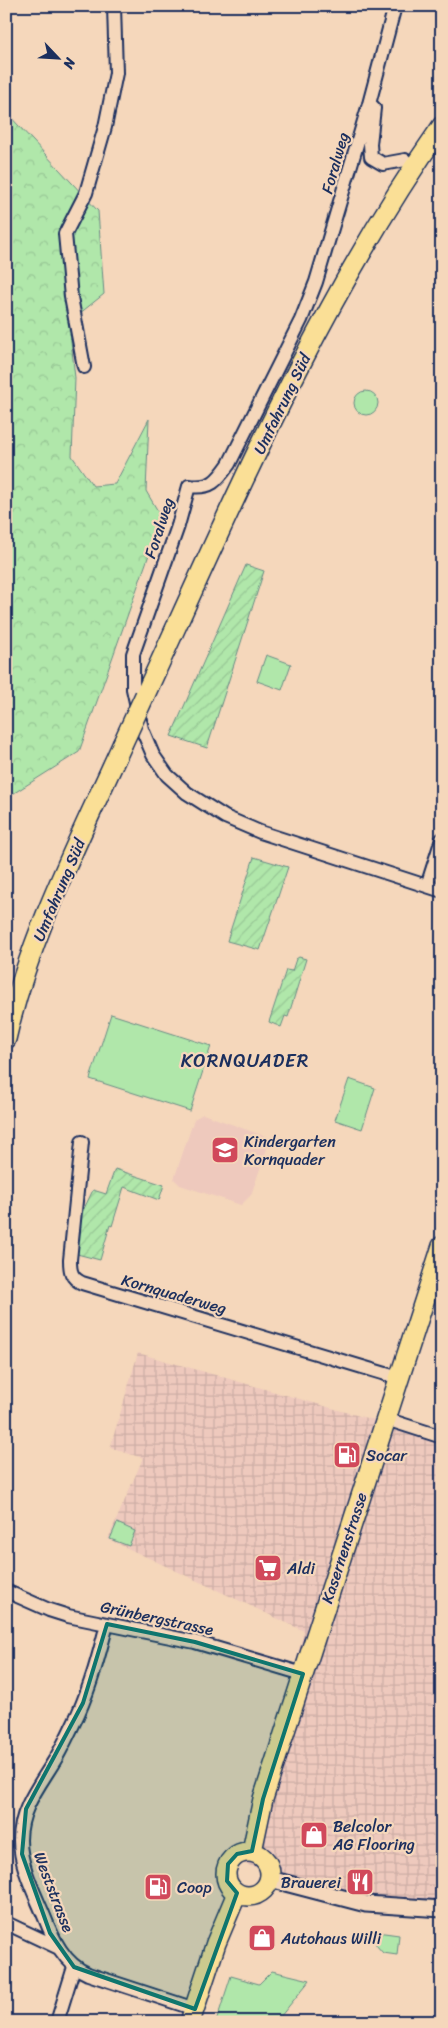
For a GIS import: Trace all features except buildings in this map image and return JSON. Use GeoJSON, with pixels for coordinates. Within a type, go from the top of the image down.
{"type":"FeatureCollection","features":[{"type":"Feature","properties":{"kind":"main road","name":"Umfahrung Süd"},"geometry":{"type":"LineString","coordinates":[[6,1039],[34,948],[63,877],[145,695],[299,368],[351,269],[442,126]]}},
{"type":"Feature","properties":{"kind":"main road","name":"Kasernenstrasse"},"geometry":{"type":"LineString","coordinates":[[252,1851],[263,1799],[442,1246]]}},
{"type":"Feature","properties":{"kind":"main road"},"geometry":{"type":"LineString","coordinates":[[252,1851],[267,1861],[271,1873],[270,1879],[263,1891],[243,1896],[237,1893],[227,1881],[228,1864],[237,1854],[252,1851]]}},
{"type":"Feature","properties":{"kind":"main road"},"geometry":{"type":"LineString","coordinates":[[192,2018],[219,1935],[237,1893]]}},
{"type":"Feature","properties":{"kind":"street"},"geometry":{"type":"LineString","coordinates":[[84,367],[71,298],[65,234],[86,193],[109,111],[116,74],[114,6]]}},
{"type":"Feature","properties":{"kind":"street","name":"Foralweg"},"geometry":{"type":"LineString","coordinates":[[395,6],[369,104],[319,274],[301,320],[229,464],[214,482],[202,488],[189,486],[178,526],[133,654],[133,689],[142,729],[153,755],[167,775],[187,793],[225,817],[260,832],[442,891]]}},
{"type":"Feature","properties":{"kind":"street"},"geometry":{"type":"LineString","coordinates":[[369,104],[374,108],[370,144],[371,157],[383,164],[405,160]]}},
{"type":"Feature","properties":{"kind":"street"},"geometry":{"type":"LineString","coordinates":[[427,886],[442,839]]}},
{"type":"Feature","properties":{"kind":"street","name":"Kornquaderweg"},"geometry":{"type":"LineString","coordinates":[[82,1142],[70,1260],[70,1273],[75,1279],[82,1283],[399,1378]]}},
{"type":"Feature","properties":{"kind":"street"},"geometry":{"type":"LineString","coordinates":[[386,1419],[442,1438]]}},
{"type":"Feature","properties":{"kind":"street","name":"Grünbergstrasse"},"geometry":{"type":"LineString","coordinates":[[6,1590],[56,1612],[196,1642],[303,1674]]}},
{"type":"Feature","properties":{"kind":"street","name":"Weststrasse"},"geometry":{"type":"LineString","coordinates":[[107,1624],[83,1703],[60,1752],[28,1802],[21,1825],[20,1840],[23,1860],[48,1928],[59,1948],[74,1967],[192,2018]]}},
{"type":"Feature","properties":{"kind":"street"},"geometry":{"type":"LineString","coordinates":[[270,1879],[366,1904],[442,1909]]}},
{"type":"Feature","properties":{"kind":"street"},"geometry":{"type":"LineString","coordinates":[[6,1923],[59,1948]]}},
{"type":"Feature","properties":{"kind":"street"},"geometry":{"type":"LineString","coordinates":[[57,2022],[74,1967]]}},
{"type":"Feature","properties":{"kind":"highlighted area"},"geometry":{"type":"Polygon","coordinates":[[[107,1624],[195,1642],[303,1674],[263,1799],[252,1851],[237,1854],[228,1864],[227,1881],[237,1893],[195,2009],[74,1967],[50,1933],[22,1854],[26,1809],[83,1703],[107,1624]]]}},
{"type":"Feature","properties":{"kind":"shaded area","name":"Kindergarten Kornquader"},"geometry":{"type":"Polygon","coordinates":[[[203,1114],[270,1138],[263,1162],[265,1165],[261,1166],[251,1195],[241,1205],[180,1185],[174,1179],[194,1119],[203,1114]]]}},
{"type":"Feature","properties":{"kind":"shaded area"},"geometry":{"type":"Polygon","coordinates":[[[138,1353],[370,1419],[407,1418],[442,1431],[442,1906],[369,1902],[242,1863],[304,1631],[108,1539],[143,1458],[110,1448],[138,1353]]]}},
{"type":"Feature","properties":{"kind":"green space"},"geometry":{"type":"Polygon","coordinates":[[[6,112],[98,211],[104,294],[69,322],[75,378],[72,456],[93,486],[115,484],[149,419],[146,491],[162,518],[79,752],[11,795],[6,817],[6,112]]]}},
{"type":"Feature","properties":{"kind":"green space"},"geometry":{"type":"Polygon","coordinates":[[[366,391],[375,394],[378,403],[375,412],[366,415],[357,412],[354,403],[357,394],[366,391]]]}},
{"type":"Feature","properties":{"kind":"green space"},"geometry":{"type":"Polygon","coordinates":[[[246,565],[264,571],[207,748],[171,736],[246,565]]]}},
{"type":"Feature","properties":{"kind":"green space"},"geometry":{"type":"Polygon","coordinates":[[[266,655],[291,664],[282,690],[257,681],[266,655]]]}},
{"type":"Feature","properties":{"kind":"green space"},"geometry":{"type":"Polygon","coordinates":[[[254,857],[288,867],[260,950],[227,941],[254,857]]]}},
{"type":"Feature","properties":{"kind":"green space"},"geometry":{"type":"Polygon","coordinates":[[[299,957],[306,959],[288,1017],[285,1016],[281,1027],[269,1022],[286,970],[292,971],[296,959],[299,957]]]}},
{"type":"Feature","properties":{"kind":"green space"},"geometry":{"type":"Polygon","coordinates":[[[111,1014],[211,1046],[190,1111],[90,1079],[111,1014]]]}},
{"type":"Feature","properties":{"kind":"green space"},"geometry":{"type":"Polygon","coordinates":[[[349,1079],[375,1088],[362,1129],[335,1120],[349,1079]]]}},
{"type":"Feature","properties":{"kind":"green space"},"geometry":{"type":"Polygon","coordinates":[[[115,1169],[164,1185],[159,1200],[124,1187],[100,1260],[77,1254],[80,1217],[93,1190],[106,1194],[115,1169]]]}},
{"type":"Feature","properties":{"kind":"green space"},"geometry":{"type":"Polygon","coordinates":[[[117,1523],[135,1531],[129,1546],[110,1539],[117,1523]]]}},
{"type":"Feature","properties":{"kind":"green space"},"geometry":{"type":"Polygon","coordinates":[[[377,1932],[399,1935],[397,1955],[383,1953],[376,1945],[377,1932]]]}},
{"type":"Feature","properties":{"kind":"green space"},"geometry":{"type":"Polygon","coordinates":[[[272,1971],[310,1980],[276,2022],[216,2022],[231,1976],[259,1984],[272,1971]]]}},
{"type":"Feature","properties":{"kind":"place","name":"Kindergarten Kornquader"},"geometry":{"type":"Point","coordinates":[225,1150]}},
{"type":"Feature","properties":{"kind":"place","name":"Socar"},"geometry":{"type":"Point","coordinates":[347,1455]}},
{"type":"Feature","properties":{"kind":"place","name":"Aldi"},"geometry":{"type":"Point","coordinates":[268,1568]}},
{"type":"Feature","properties":{"kind":"place","name":"Belcolor AG Flooring"},"geometry":{"type":"Point","coordinates":[314,1835]}},
{"type":"Feature","properties":{"kind":"place","name":"Brauerei"},"geometry":{"type":"Point","coordinates":[360,1882]}},
{"type":"Feature","properties":{"kind":"place","name":"Coop"},"geometry":{"type":"Point","coordinates":[158,1887]}},
{"type":"Feature","properties":{"kind":"place","name":"Autohaus Willi"},"geometry":{"type":"Point","coordinates":[262,1938]}},
{"type":"Feature","properties":{"kind":"district","name":"KORNQUADER"},"geometry":{"type":"Point","coordinates":[245,1060]}}]}
